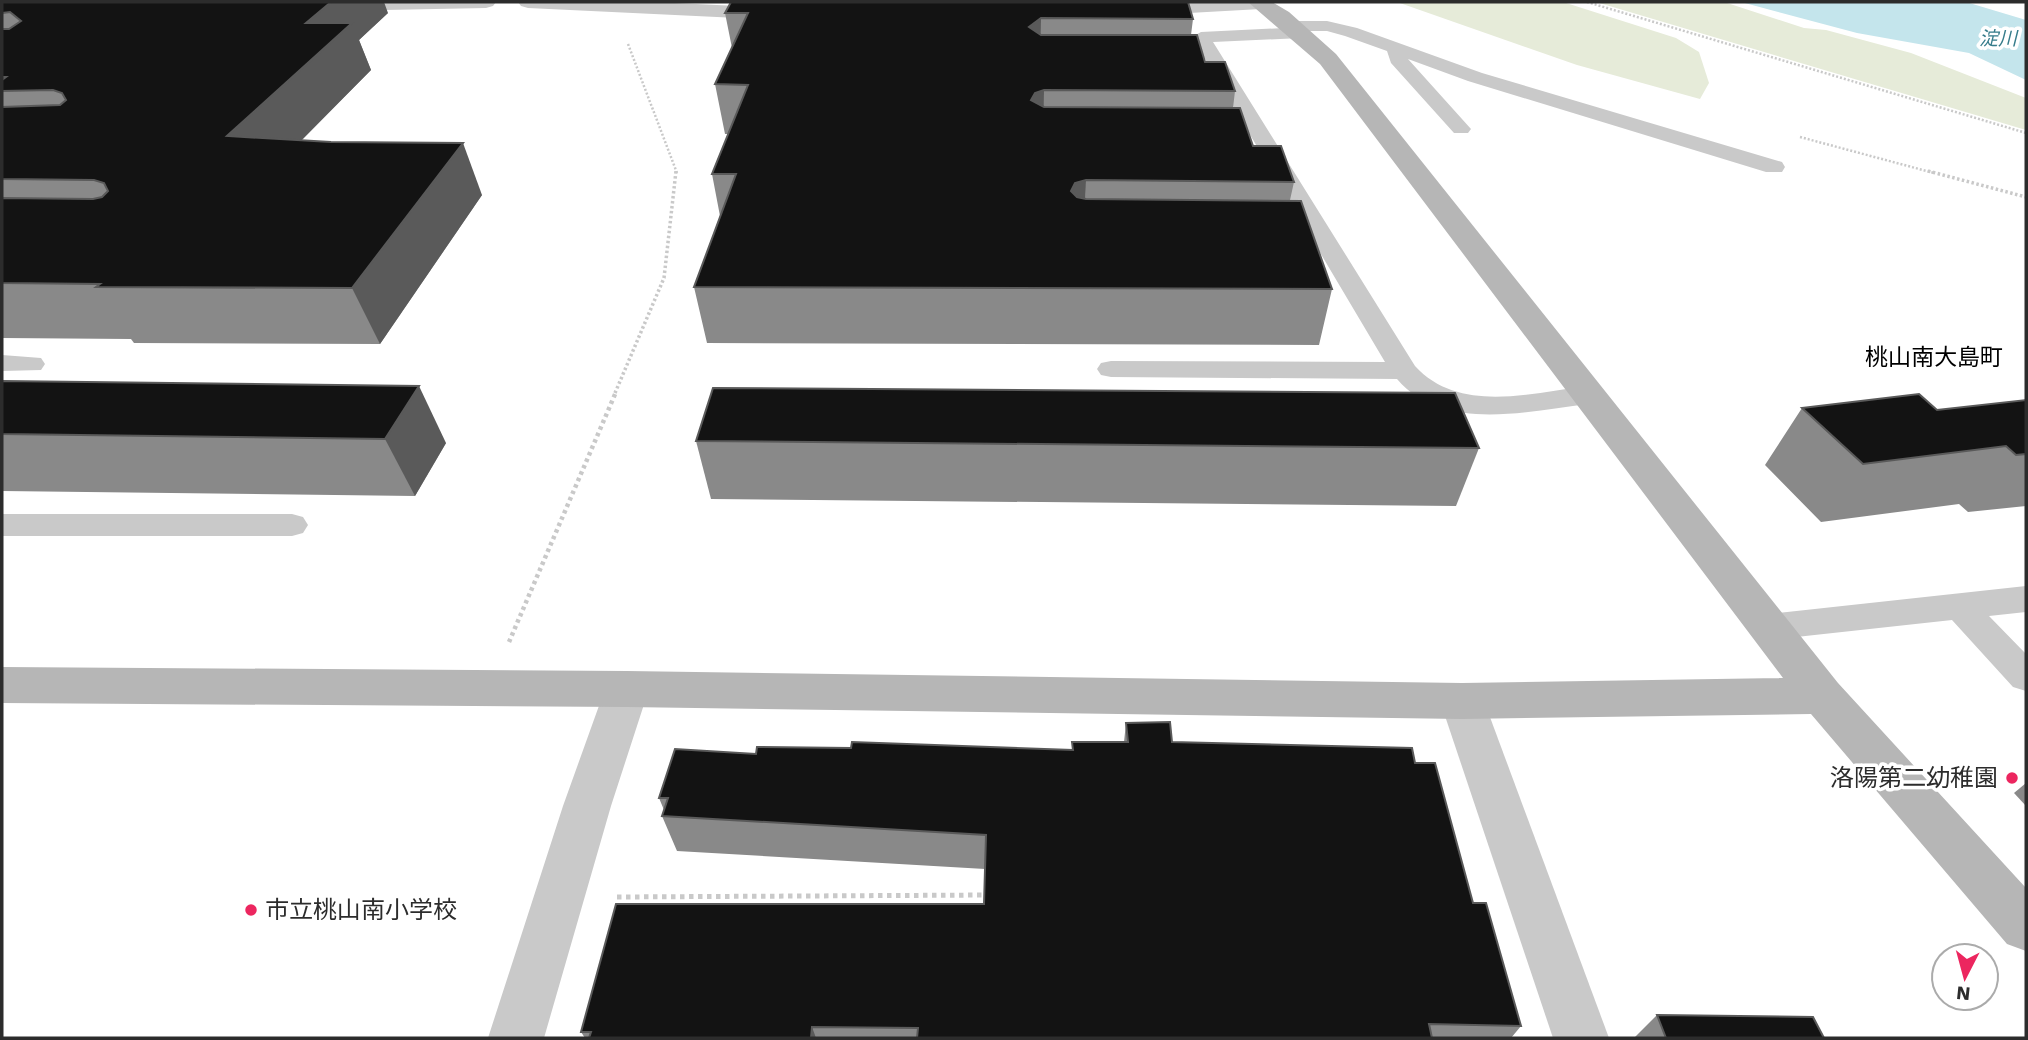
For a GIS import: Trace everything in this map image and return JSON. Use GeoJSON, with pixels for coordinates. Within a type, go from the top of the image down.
{"type":"FeatureCollection","features":[{"type":"Feature","properties":{"kind":"street"},"geometry":{"type":"LineString","coordinates":[[320,6],[486,2]]}},
{"type":"Feature","properties":{"kind":"street"},"geometry":{"type":"LineString","coordinates":[[528,2],[800,15]]}},
{"type":"Feature","properties":{"kind":"street"},"geometry":{"type":"LineString","coordinates":[[1117,10],[1259,2],[1328,59],[1822,696],[2026,926]]}},
{"type":"Feature","properties":{"kind":"street"},"geometry":{"type":"LineString","coordinates":[[2,685],[489,687],[1462,701],[1822,696]]}},
{"type":"Feature","properties":{"kind":"street"},"geometry":{"type":"LineString","coordinates":[[516,1038],[587,806],[627,689]]}},
{"type":"Feature","properties":{"kind":"street"},"geometry":{"type":"LineString","coordinates":[[1462,701],[1581,1038]]}},
{"type":"Feature","properties":{"kind":"lane"},"geometry":{"type":"LineString","coordinates":[[1588,395],[1491,405],[1451,401],[1422,389],[1404,371],[1201,37],[1327,26],[1351,32],[1475,77],[1774,167]]}},
{"type":"Feature","properties":{"kind":"lane"},"geometry":{"type":"LineString","coordinates":[[1396,48],[1398,59],[1461,129]]}},
{"type":"Feature","properties":{"kind":"lane"},"geometry":{"type":"LineString","coordinates":[[1198,75],[1224,75]]}},
{"type":"Feature","properties":{"kind":"lane"},"geometry":{"type":"LineString","coordinates":[[1243,150],[1269,150]]}},
{"type":"Feature","properties":{"kind":"lane"},"geometry":{"type":"LineString","coordinates":[[1300,245],[1327,245]]}},
{"type":"Feature","properties":{"kind":"lane"},"geometry":{"type":"LineString","coordinates":[[2,363],[31,364]]}},
{"type":"Feature","properties":{"kind":"lane"},"geometry":{"type":"LineString","coordinates":[[1111,369],[1404,371]]}},
{"type":"Feature","properties":{"kind":"lane"},"geometry":{"type":"LineString","coordinates":[[2,525],[292,525]]}},
{"type":"Feature","properties":{"kind":"lane"},"geometry":{"type":"LineString","coordinates":[[1769,627],[2026,599]]}},
{"type":"Feature","properties":{"kind":"lane"},"geometry":{"type":"LineString","coordinates":[[1960,607],[2026,677]]}},
{"type":"Feature","properties":{"kind":"path"},"geometry":{"type":"LineString","coordinates":[[1587,2],[2026,133]]}},
{"type":"Feature","properties":{"kind":"path"},"geometry":{"type":"LineString","coordinates":[[489,687],[664,278],[677,173],[613,4]]}},
{"type":"Feature","properties":{"kind":"path"},"geometry":{"type":"LineString","coordinates":[[609,898],[998,894]]}},
{"type":"Feature","properties":{"kind":"green space"},"geometry":{"type":"Polygon","coordinates":[[[1397,2],[1563,2],[1676,38],[1699,52],[1709,83],[1700,99],[1577,65],[1397,2]]]}},
{"type":"Feature","properties":{"kind":"green space"},"geometry":{"type":"Polygon","coordinates":[[[1596,2],[1724,2],[1804,28],[1826,30],[1911,53],[2026,98],[2026,130],[1596,2]]]}},
{"type":"Feature","properties":{"kind":"water","name":"淀川"},"geometry":{"type":"Polygon","coordinates":[[[1741,2],[1966,2],[2026,20],[2026,80],[1969,53],[1857,33],[1741,2]]]}},
{"type":"Feature","properties":{"kind":"building"},"geometry":{"type":"Polygon","coordinates":[[[2,2],[331,2],[306,23],[352,23],[227,136],[331,142],[463,143],[352,288],[96,287],[100,284],[2,283],[2,198],[93,199],[102,197],[108,191],[104,183],[94,180],[2,179],[2,107],[60,105],[66,100],[62,93],[53,90],[2,91],[2,80],[6,77],[2,77],[2,29],[9,29],[21,21],[10,12],[2,13],[2,2]]]}},
{"type":"Feature","properties":{"kind":"building"},"geometry":{"type":"Polygon","coordinates":[[[731,2],[1188,2],[1193,19],[1041,18],[1029,27],[1041,35],[1197,35],[1205,62],[1225,62],[1235,91],[1044,90],[1035,93],[1031,100],[1044,107],[1240,108],[1253,146],[1281,146],[1294,182],[1086,180],[1075,183],[1071,191],[1077,197],[1086,199],[1301,201],[1332,289],[694,287],[736,174],[712,174],[748,85],[715,84],[748,13],[725,13],[731,2]]]}},
{"type":"Feature","properties":{"kind":"building"},"geometry":{"type":"Polygon","coordinates":[[[2,381],[419,386],[385,439],[2,434],[2,381]]]}},
{"type":"Feature","properties":{"kind":"building"},"geometry":{"type":"Polygon","coordinates":[[[713,388],[1455,393],[1479,448],[696,441],[713,388]]]}},
{"type":"Feature","properties":{"kind":"building"},"geometry":{"type":"Polygon","coordinates":[[[1919,394],[1937,410],[2026,400],[2026,454],[2016,455],[2006,446],[1863,464],[1802,408],[1919,394]]]}},
{"type":"Feature","properties":{"kind":"building"},"geometry":{"type":"Polygon","coordinates":[[[1170,722],[1172,742],[1412,748],[1415,763],[1435,763],[1473,903],[1486,903],[1521,1026],[1429,1024],[1432,1038],[917,1038],[918,1028],[812,1027],[811,1038],[589,1038],[591,1032],[581,1032],[616,904],[984,904],[986,835],[662,816],[668,798],[659,798],[675,749],[756,754],[757,747],[851,748],[852,742],[1073,750],[1072,742],[1128,742],[1126,723],[1170,722]]]}},
{"type":"Feature","properties":{"kind":"building"},"geometry":{"type":"Polygon","coordinates":[[[1657,1015],[1813,1017],[1824,1038],[1666,1038],[1657,1015]]]}},
{"type":"Feature","properties":{"kind":"place","name":"洛陽第二幼稚園"},"geometry":{"type":"Point","coordinates":[2012,778]}},
{"type":"Feature","properties":{"kind":"place","name":"市立桃山南小学校"},"geometry":{"type":"Point","coordinates":[251,910]}},
{"type":"Feature","properties":{"kind":"district","name":"桃山南大島町"},"geometry":{"type":"Point","coordinates":[1934,357]}}]}
